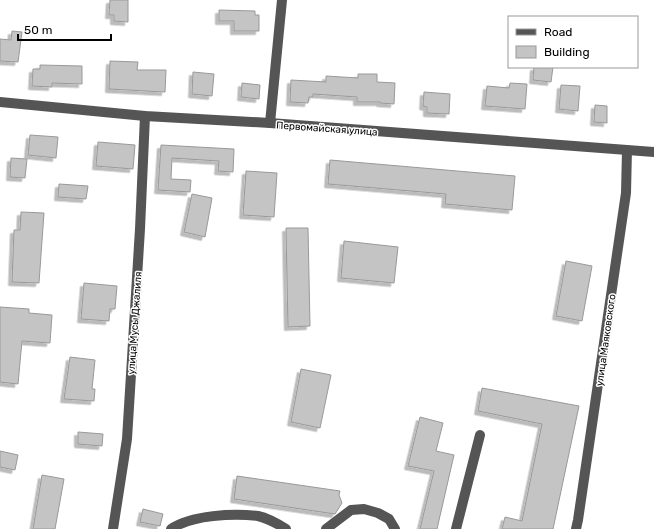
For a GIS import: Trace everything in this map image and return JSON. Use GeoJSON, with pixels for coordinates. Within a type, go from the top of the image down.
{"type":"FeatureCollection","features":[{"type":"Feature","properties":{"kind":"street"},"geometry":{"type":"LineString","coordinates":[[270,123],[282,0]]}},
{"type":"Feature","properties":{"kind":"street","name":"Первомайская улица"},"geometry":{"type":"LineString","coordinates":[[0,102],[144,116],[270,123],[654,152]]}},
{"type":"Feature","properties":{"kind":"street","name":"улица Мусы Джалиля"},"geometry":{"type":"LineString","coordinates":[[114,529],[127,439],[140,229],[144,116]]}},
{"type":"Feature","properties":{"kind":"street","name":"улица Маяковского"},"geometry":{"type":"LineString","coordinates":[[576,529],[626,193],[627,150]]}},
{"type":"Feature","properties":{"kind":"street"},"geometry":{"type":"LineString","coordinates":[[456,529],[480,435]]}},
{"type":"Feature","properties":{"kind":"street"},"geometry":{"type":"LineString","coordinates":[[326,529],[350,510],[364,509],[378,513],[389,519],[395,529]]}},
{"type":"Feature","properties":{"kind":"street"},"geometry":{"type":"LineString","coordinates":[[171,529],[205,516],[232,515],[259,516],[286,529]]}},
{"type":"Feature","properties":{"kind":"building"},"geometry":{"type":"Polygon","coordinates":[[[110,0],[128,0],[128,22],[114,21],[114,15],[109,15],[110,0]]]}},
{"type":"Feature","properties":{"kind":"building"},"geometry":{"type":"Polygon","coordinates":[[[219,10],[255,11],[255,15],[259,15],[259,31],[234,31],[234,21],[219,21],[219,10]]]}},
{"type":"Feature","properties":{"kind":"building"},"geometry":{"type":"Polygon","coordinates":[[[12,31],[22,32],[18,62],[0,61],[0,39],[11,40],[12,31]]]}},
{"type":"Feature","properties":{"kind":"building"},"geometry":{"type":"Polygon","coordinates":[[[110,61],[138,62],[137,70],[166,70],[165,92],[109,89],[110,61]]]}},
{"type":"Feature","properties":{"kind":"building"},"geometry":{"type":"Polygon","coordinates":[[[40,65],[82,66],[82,84],[52,83],[52,87],[32,86],[33,69],[40,69],[40,65]]]}},
{"type":"Feature","properties":{"kind":"building"},"geometry":{"type":"Polygon","coordinates":[[[534,68],[553,68],[551,82],[533,80],[534,68]]]}},
{"type":"Feature","properties":{"kind":"building"},"geometry":{"type":"Polygon","coordinates":[[[193,72],[214,74],[212,96],[192,94],[193,72]]]}},
{"type":"Feature","properties":{"kind":"building"},"geometry":{"type":"Polygon","coordinates":[[[358,74],[377,74],[377,82],[395,83],[394,104],[380,102],[357,102],[357,97],[313,94],[313,97],[309,97],[308,103],[290,102],[291,80],[326,82],[326,76],[358,78],[358,74]]]}},
{"type":"Feature","properties":{"kind":"building"},"geometry":{"type":"Polygon","coordinates":[[[242,83],[260,85],[259,99],[241,97],[242,83]]]}},
{"type":"Feature","properties":{"kind":"building"},"geometry":{"type":"Polygon","coordinates":[[[510,83],[527,84],[525,109],[485,106],[487,86],[509,88],[510,83]]]}},
{"type":"Feature","properties":{"kind":"building"},"geometry":{"type":"Polygon","coordinates":[[[561,85],[580,86],[578,111],[559,109],[561,85]]]}},
{"type":"Feature","properties":{"kind":"building"},"geometry":{"type":"Polygon","coordinates":[[[424,92],[450,94],[449,114],[427,113],[427,107],[423,106],[424,92]]]}},
{"type":"Feature","properties":{"kind":"building"},"geometry":{"type":"Polygon","coordinates":[[[595,105],[607,106],[607,123],[594,122],[595,105]]]}},
{"type":"Feature","properties":{"kind":"building"},"geometry":{"type":"Polygon","coordinates":[[[30,135],[58,137],[56,158],[28,155],[30,135]]]}},
{"type":"Feature","properties":{"kind":"building"},"geometry":{"type":"Polygon","coordinates":[[[98,142],[135,145],[133,169],[96,166],[98,142]]]}},
{"type":"Feature","properties":{"kind":"building"},"geometry":{"type":"Polygon","coordinates":[[[161,145],[234,149],[233,172],[218,171],[219,161],[172,158],[171,179],[191,180],[190,192],[158,190],[161,145]]]}},
{"type":"Feature","properties":{"kind":"building"},"geometry":{"type":"Polygon","coordinates":[[[11,158],[27,159],[25,178],[10,177],[11,158]]]}},
{"type":"Feature","properties":{"kind":"building"},"geometry":{"type":"Polygon","coordinates":[[[330,160],[515,176],[512,210],[445,204],[446,194],[328,184],[330,160]]]}},
{"type":"Feature","properties":{"kind":"building"},"geometry":{"type":"Polygon","coordinates":[[[246,171],[277,173],[274,217],[243,215],[246,171]]]}},
{"type":"Feature","properties":{"kind":"building"},"geometry":{"type":"Polygon","coordinates":[[[59,184],[88,186],[86,199],[58,197],[59,184]]]}},
{"type":"Feature","properties":{"kind":"building"},"geometry":{"type":"Polygon","coordinates":[[[192,194],[212,198],[205,237],[184,232],[192,194]]]}},
{"type":"Feature","properties":{"kind":"building"},"geometry":{"type":"Polygon","coordinates":[[[21,212],[44,213],[39,283],[12,282],[14,230],[20,230],[21,212]]]}},
{"type":"Feature","properties":{"kind":"building"},"geometry":{"type":"Polygon","coordinates":[[[286,228],[308,228],[310,326],[288,327],[286,228]]]}},
{"type":"Feature","properties":{"kind":"building"},"geometry":{"type":"Polygon","coordinates":[[[344,241],[398,247],[394,283],[341,278],[344,241]]]}},
{"type":"Feature","properties":{"kind":"building"},"geometry":{"type":"Polygon","coordinates":[[[566,261],[592,266],[582,321],[556,316],[566,261]]]}},
{"type":"Feature","properties":{"kind":"building"},"geometry":{"type":"Polygon","coordinates":[[[84,283],[117,286],[115,309],[110,309],[109,321],[81,319],[84,283]]]}},
{"type":"Feature","properties":{"kind":"building"},"geometry":{"type":"Polygon","coordinates":[[[0,307],[29,309],[29,313],[52,315],[50,343],[22,341],[18,384],[0,382],[0,307]]]}},
{"type":"Feature","properties":{"kind":"building"},"geometry":{"type":"Polygon","coordinates":[[[70,357],[95,360],[92,389],[95,389],[94,401],[64,399],[70,357]]]}},
{"type":"Feature","properties":{"kind":"building"},"geometry":{"type":"Polygon","coordinates":[[[301,369],[331,375],[320,428],[291,422],[301,369]]]}},
{"type":"Feature","properties":{"kind":"building"},"geometry":{"type":"Polygon","coordinates":[[[482,388],[579,406],[553,529],[502,529],[505,517],[522,521],[542,424],[478,411],[482,388]]]}},
{"type":"Feature","properties":{"kind":"building"},"geometry":{"type":"Polygon","coordinates":[[[420,417],[443,423],[436,451],[454,455],[437,529],[420,529],[434,471],[408,466],[420,417]]]}},
{"type":"Feature","properties":{"kind":"building"},"geometry":{"type":"Polygon","coordinates":[[[78,432],[103,434],[102,446],[78,444],[78,432]]]}},
{"type":"Feature","properties":{"kind":"building"},"geometry":{"type":"Polygon","coordinates":[[[0,451],[18,455],[15,470],[0,467],[0,451]]]}},
{"type":"Feature","properties":{"kind":"building"},"geometry":{"type":"Polygon","coordinates":[[[42,475],[64,479],[55,529],[33,529],[42,475]]]}},
{"type":"Feature","properties":{"kind":"building"},"geometry":{"type":"Polygon","coordinates":[[[237,476],[340,491],[339,495],[342,503],[335,514],[234,499],[237,476]]]}},
{"type":"Feature","properties":{"kind":"building"},"geometry":{"type":"Polygon","coordinates":[[[143,509],[163,514],[160,526],[140,522],[143,509]]]}}]}
